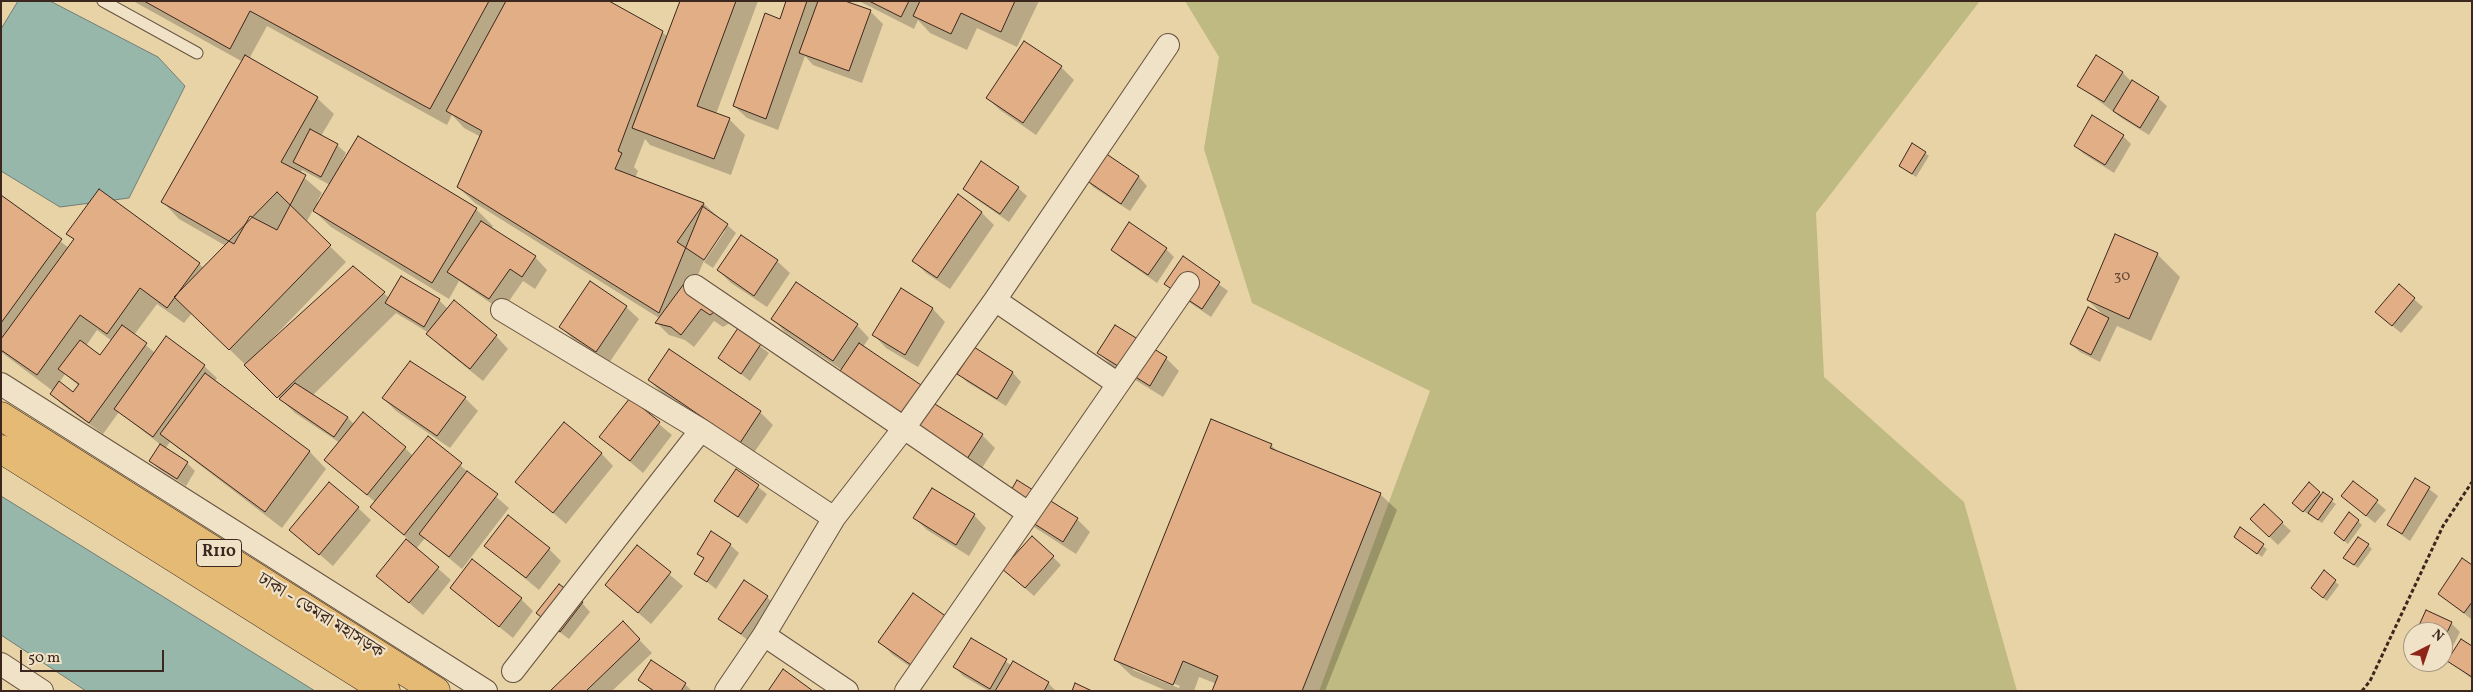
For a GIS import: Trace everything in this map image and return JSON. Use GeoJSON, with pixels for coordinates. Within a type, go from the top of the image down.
{"type":"FeatureCollection","features":[{"type":"Feature","properties":{"kind":"main road","name":"ঢাকা - ডেমরা মহাসড়ক"},"geometry":{"type":"LineString","coordinates":[[1,416],[436,691]]}},
{"type":"Feature","properties":{"kind":"main road","name":"ঢাকা - ডেমরা মহাসড়ক"},"geometry":{"type":"LineString","coordinates":[[1,449],[386,691]]}},
{"type":"Feature","properties":{"kind":"street"},"geometry":{"type":"LineString","coordinates":[[726,691],[764,635],[834,518],[904,428],[995,300],[1168,45]]}},
{"type":"Feature","properties":{"kind":"street"},"geometry":{"type":"LineString","coordinates":[[906,691],[1188,283]]}},
{"type":"Feature","properties":{"kind":"street"},"geometry":{"type":"LineString","coordinates":[[695,286],[1028,513]]}},
{"type":"Feature","properties":{"kind":"street"},"geometry":{"type":"LineString","coordinates":[[995,300],[1118,384]]}},
{"type":"Feature","properties":{"kind":"street"},"geometry":{"type":"LineString","coordinates":[[502,310],[700,430],[834,518]]}},
{"type":"Feature","properties":{"kind":"street"},"geometry":{"type":"LineString","coordinates":[[1,384],[486,691]]}},
{"type":"Feature","properties":{"kind":"street"},"geometry":{"type":"LineString","coordinates":[[514,671],[700,430]]}},
{"type":"Feature","properties":{"kind":"street"},"geometry":{"type":"LineString","coordinates":[[764,635],[847,691]]}},
{"type":"Feature","properties":{"kind":"street"},"geometry":{"type":"LineString","coordinates":[[1,664],[42,691]]}},
{"type":"Feature","properties":{"kind":"lane"},"geometry":{"type":"LineString","coordinates":[[102,1],[197,53]]}},
{"type":"Feature","properties":{"kind":"path"},"geometry":{"type":"LineString","coordinates":[[2362,691],[2370,681],[2443,526],[2472,482]]}},
{"type":"Feature","properties":{"kind":"shaded area"},"geometry":{"type":"Polygon","coordinates":[[[18,1],[50,1],[158,57],[185,86],[129,198],[60,207],[1,171],[1,29],[18,1]]]}},
{"type":"Feature","properties":{"kind":"shaded area"},"geometry":{"type":"Polygon","coordinates":[[[1185,1],[1980,1],[1816,213],[1824,377],[1964,502],[2017,691],[1319,691],[1430,391],[1252,303],[1204,149],[1219,57],[1185,1]]]}},
{"type":"Feature","properties":{"kind":"shaded area"},"geometry":{"type":"Polygon","coordinates":[[[1,496],[315,691],[86,691],[1,635],[1,496]]]}},
{"type":"Feature","properties":{"kind":"building"},"geometry":{"type":"Polygon","coordinates":[[[144,1],[489,1],[430,109],[250,11],[230,49],[144,1]]]}},
{"type":"Feature","properties":{"kind":"building"},"geometry":{"type":"Polygon","coordinates":[[[506,1],[609,1],[663,31],[618,151],[622,153],[615,169],[704,203],[659,313],[457,187],[482,131],[446,111],[506,1]]]}},
{"type":"Feature","properties":{"kind":"building"},"geometry":{"type":"Polygon","coordinates":[[[680,1],[736,1],[697,106],[730,118],[714,159],[632,128],[680,1]]]}},
{"type":"Feature","properties":{"kind":"building"},"geometry":{"type":"Polygon","coordinates":[[[786,1],[807,1],[766,119],[733,106],[765,13],[780,19],[786,1]]]}},
{"type":"Feature","properties":{"kind":"building"},"geometry":{"type":"Polygon","coordinates":[[[818,1],[845,1],[871,10],[849,71],[799,53],[818,1]]]}},
{"type":"Feature","properties":{"kind":"building"},"geometry":{"type":"Polygon","coordinates":[[[869,1],[909,1],[901,17],[869,1]]]}},
{"type":"Feature","properties":{"kind":"building"},"geometry":{"type":"Polygon","coordinates":[[[920,1],[1015,1],[1001,32],[961,13],[951,34],[913,16],[920,1]]]}},
{"type":"Feature","properties":{"kind":"building"},"geometry":{"type":"Polygon","coordinates":[[[1024,41],[1062,66],[1023,123],[986,98],[1024,41]]]}},
{"type":"Feature","properties":{"kind":"building"},"geometry":{"type":"Polygon","coordinates":[[[245,55],[318,97],[281,162],[306,175],[277,230],[250,216],[234,244],[161,202],[245,55]]]}},
{"type":"Feature","properties":{"kind":"building"},"geometry":{"type":"Polygon","coordinates":[[[2096,55],[2123,72],[2104,102],[2077,86],[2096,55]]]}},
{"type":"Feature","properties":{"kind":"building"},"geometry":{"type":"Polygon","coordinates":[[[2132,80],[2159,97],[2140,128],[2113,111],[2132,80]]]}},
{"type":"Feature","properties":{"kind":"building"},"geometry":{"type":"Polygon","coordinates":[[[2092,115],[2124,135],[2105,165],[2074,146],[2092,115]]]}},
{"type":"Feature","properties":{"kind":"building"},"geometry":{"type":"Polygon","coordinates":[[[310,129],[338,144],[321,177],[293,162],[310,129]]]}},
{"type":"Feature","properties":{"kind":"building"},"geometry":{"type":"Polygon","coordinates":[[[358,136],[477,208],[432,283],[313,211],[358,136]]]}},
{"type":"Feature","properties":{"kind":"building"},"geometry":{"type":"Polygon","coordinates":[[[1912,143],[1926,152],[1912,174],[1899,166],[1912,143]]]}},
{"type":"Feature","properties":{"kind":"building"},"geometry":{"type":"Polygon","coordinates":[[[1102,151],[1139,176],[1121,204],[1083,178],[1102,151]]]}},
{"type":"Feature","properties":{"kind":"building"},"geometry":{"type":"Polygon","coordinates":[[[981,161],[1019,187],[1000,214],[963,189],[981,161]]]}},
{"type":"Feature","properties":{"kind":"building"},"geometry":{"type":"Polygon","coordinates":[[[99,189],[200,263],[167,308],[140,288],[107,334],[80,315],[37,375],[1,350],[1,339],[74,239],[66,234],[99,189]]]}},
{"type":"Feature","properties":{"kind":"building"},"geometry":{"type":"Polygon","coordinates":[[[277,192],[331,245],[229,350],[174,297],[277,192]]]}},
{"type":"Feature","properties":{"kind":"building"},"geometry":{"type":"Polygon","coordinates":[[[958,194],[982,212],[937,278],[912,261],[958,194]]]}},
{"type":"Feature","properties":{"kind":"building"},"geometry":{"type":"Polygon","coordinates":[[[1,195],[62,239],[1,323],[1,195]]]}},
{"type":"Feature","properties":{"kind":"building"},"geometry":{"type":"Polygon","coordinates":[[[702,206],[728,224],[704,260],[677,242],[702,206]]]}},
{"type":"Feature","properties":{"kind":"building"},"geometry":{"type":"Polygon","coordinates":[[[481,221],[536,256],[522,277],[510,269],[489,299],[447,272],[481,221]]]}},
{"type":"Feature","properties":{"kind":"building"},"geometry":{"type":"Polygon","coordinates":[[[1129,222],[1167,248],[1148,275],[1111,250],[1129,222]]]}},
{"type":"Feature","properties":{"kind":"building"},"geometry":{"type":"Polygon","coordinates":[[[2115,234],[2158,253],[2129,319],[2087,300],[2115,234]]]}},
{"type":"Feature","properties":{"kind":"building"},"geometry":{"type":"Polygon","coordinates":[[[741,235],[778,260],[754,296],[717,270],[741,235]]]}},
{"type":"Feature","properties":{"kind":"building"},"geometry":{"type":"Polygon","coordinates":[[[1183,256],[1220,282],[1202,309],[1164,284],[1183,256]]]}},
{"type":"Feature","properties":{"kind":"building"},"geometry":{"type":"Polygon","coordinates":[[[353,266],[385,292],[277,398],[244,365],[353,266]]]}},
{"type":"Feature","properties":{"kind":"building"},"geometry":{"type":"Polygon","coordinates":[[[401,276],[440,299],[424,327],[385,303],[401,276]]]}},
{"type":"Feature","properties":{"kind":"building"},"geometry":{"type":"Polygon","coordinates":[[[590,281],[627,306],[596,352],[559,327],[590,281]]]}},
{"type":"Feature","properties":{"kind":"building"},"geometry":{"type":"Polygon","coordinates":[[[686,281],[717,310],[710,315],[701,309],[681,335],[671,327],[655,323],[686,281]]]}},
{"type":"Feature","properties":{"kind":"building"},"geometry":{"type":"Polygon","coordinates":[[[796,282],[858,324],[833,361],[771,319],[796,282]]]}},
{"type":"Feature","properties":{"kind":"building"},"geometry":{"type":"Polygon","coordinates":[[[2399,284],[2415,298],[2392,326],[2375,312],[2399,284]]]}},
{"type":"Feature","properties":{"kind":"building"},"geometry":{"type":"Polygon","coordinates":[[[901,288],[933,308],[905,355],[872,335],[901,288]]]}},
{"type":"Feature","properties":{"kind":"building"},"geometry":{"type":"Polygon","coordinates":[[[454,300],[497,335],[470,369],[426,334],[454,300]]]}},
{"type":"Feature","properties":{"kind":"building"},"geometry":{"type":"Polygon","coordinates":[[[2088,307],[2109,318],[2091,355],[2070,344],[2088,307]]]}},
{"type":"Feature","properties":{"kind":"building"},"geometry":{"type":"Polygon","coordinates":[[[122,325],[147,343],[89,423],[50,394],[59,381],[73,392],[79,384],[58,369],[80,340],[100,355],[122,325]]]}},
{"type":"Feature","properties":{"kind":"building"},"geometry":{"type":"Polygon","coordinates":[[[1115,325],[1167,357],[1150,386],[1097,353],[1115,325]]]}},
{"type":"Feature","properties":{"kind":"building"},"geometry":{"type":"Polygon","coordinates":[[[738,328],[761,344],[741,374],[718,358],[738,328]]]}},
{"type":"Feature","properties":{"kind":"building"},"geometry":{"type":"Polygon","coordinates":[[[166,336],[205,365],[153,437],[114,409],[166,336]]]}},
{"type":"Feature","properties":{"kind":"building"},"geometry":{"type":"Polygon","coordinates":[[[859,343],[921,385],[896,422],[834,380],[859,343]]]}},
{"type":"Feature","properties":{"kind":"building"},"geometry":{"type":"Polygon","coordinates":[[[974,347],[1013,372],[997,399],[957,374],[974,347]]]}},
{"type":"Feature","properties":{"kind":"building"},"geometry":{"type":"Polygon","coordinates":[[[669,349],[761,411],[740,443],[648,380],[669,349]]]}},
{"type":"Feature","properties":{"kind":"building"},"geometry":{"type":"Polygon","coordinates":[[[410,361],[466,397],[437,436],[382,398],[410,361]]]}},
{"type":"Feature","properties":{"kind":"building"},"geometry":{"type":"Polygon","coordinates":[[[205,373],[310,451],[265,512],[160,434],[205,373]]]}},
{"type":"Feature","properties":{"kind":"building"},"geometry":{"type":"Polygon","coordinates":[[[295,383],[348,417],[334,437],[279,399],[295,383]]]}},
{"type":"Feature","properties":{"kind":"building"},"geometry":{"type":"Polygon","coordinates":[[[630,398],[660,422],[630,461],[599,437],[630,398]]]}},
{"type":"Feature","properties":{"kind":"building"},"geometry":{"type":"Polygon","coordinates":[[[930,401],[983,434],[965,462],[913,430],[930,401]]]}},
{"type":"Feature","properties":{"kind":"building"},"geometry":{"type":"Polygon","coordinates":[[[363,412],[406,447],[367,495],[324,460],[363,412]]]}},
{"type":"Feature","properties":{"kind":"building"},"geometry":{"type":"Polygon","coordinates":[[[1211,419],[1272,444],[1270,448],[1381,493],[1302,691],[1212,691],[1218,676],[1183,661],[1173,685],[1114,660],[1211,419]]]}},
{"type":"Feature","properties":{"kind":"building"},"geometry":{"type":"Polygon","coordinates":[[[564,422],[602,453],[553,513],[515,482],[564,422]]]}},
{"type":"Feature","properties":{"kind":"building"},"geometry":{"type":"Polygon","coordinates":[[[428,436],[462,463],[404,535],[370,507],[428,436]]]}},
{"type":"Feature","properties":{"kind":"building"},"geometry":{"type":"Polygon","coordinates":[[[160,444],[188,462],[177,479],[149,461],[160,444]]]}},
{"type":"Feature","properties":{"kind":"building"},"geometry":{"type":"Polygon","coordinates":[[[736,469],[759,485],[738,517],[714,501],[736,469]]]}},
{"type":"Feature","properties":{"kind":"building"},"geometry":{"type":"Polygon","coordinates":[[[467,471],[498,494],[449,557],[419,534],[467,471]]]}},
{"type":"Feature","properties":{"kind":"building"},"geometry":{"type":"Polygon","coordinates":[[[2415,478],[2430,487],[2402,534],[2387,525],[2415,478]]]}},
{"type":"Feature","properties":{"kind":"building"},"geometry":{"type":"Polygon","coordinates":[[[1017,480],[1078,518],[1063,542],[1003,504],[1017,480]]]}},
{"type":"Feature","properties":{"kind":"building"},"geometry":{"type":"Polygon","coordinates":[[[2353,481],[2378,500],[2366,516],[2341,496],[2353,481]]]}},
{"type":"Feature","properties":{"kind":"building"},"geometry":{"type":"Polygon","coordinates":[[[329,482],[359,507],[319,555],[289,530],[329,482]]]}},
{"type":"Feature","properties":{"kind":"building"},"geometry":{"type":"Polygon","coordinates":[[[2309,482],[2320,492],[2303,512],[2292,503],[2309,482]]]}},
{"type":"Feature","properties":{"kind":"building"},"geometry":{"type":"Polygon","coordinates":[[[932,488],[975,514],[956,545],[913,518],[932,488]]]}},
{"type":"Feature","properties":{"kind":"building"},"geometry":{"type":"Polygon","coordinates":[[[2323,492],[2333,499],[2318,520],[2308,513],[2323,492]]]}},
{"type":"Feature","properties":{"kind":"building"},"geometry":{"type":"Polygon","coordinates":[[[2264,504],[2283,522],[2269,537],[2250,519],[2264,504]]]}},
{"type":"Feature","properties":{"kind":"building"},"geometry":{"type":"Polygon","coordinates":[[[2349,512],[2359,520],[2344,541],[2334,533],[2349,512]]]}},
{"type":"Feature","properties":{"kind":"building"},"geometry":{"type":"Polygon","coordinates":[[[508,515],[550,548],[526,578],[484,546],[508,515]]]}},
{"type":"Feature","properties":{"kind":"building"},"geometry":{"type":"Polygon","coordinates":[[[2240,527],[2264,544],[2257,554],[2234,537],[2240,527]]]}},
{"type":"Feature","properties":{"kind":"building"},"geometry":{"type":"Polygon","coordinates":[[[711,531],[731,544],[707,582],[694,574],[704,558],[697,554],[711,531]]]}},
{"type":"Feature","properties":{"kind":"building"},"geometry":{"type":"Polygon","coordinates":[[[1032,536],[1054,556],[1025,588],[1002,569],[1032,536]]]}},
{"type":"Feature","properties":{"kind":"building"},"geometry":{"type":"Polygon","coordinates":[[[2358,537],[2369,544],[2354,565],[2343,558],[2358,537]]]}},
{"type":"Feature","properties":{"kind":"building"},"geometry":{"type":"Polygon","coordinates":[[[406,539],[439,567],[409,603],[376,576],[406,539]]]}},
{"type":"Feature","properties":{"kind":"building"},"geometry":{"type":"Polygon","coordinates":[[[637,545],[671,572],[638,613],[605,585],[637,545]]]}},
{"type":"Feature","properties":{"kind":"building"},"geometry":{"type":"Polygon","coordinates":[[[2462,558],[2472,565],[2472,602],[2464,613],[2438,594],[2462,558]]]}},
{"type":"Feature","properties":{"kind":"building"},"geometry":{"type":"Polygon","coordinates":[[[472,559],[522,598],[499,627],[450,588],[472,559]]]}},
{"type":"Feature","properties":{"kind":"building"},"geometry":{"type":"Polygon","coordinates":[[[2324,570],[2336,580],[2323,598],[2311,588],[2324,570]]]}},
{"type":"Feature","properties":{"kind":"building"},"geometry":{"type":"Polygon","coordinates":[[[744,580],[768,596],[741,634],[718,619],[744,580]]]}},
{"type":"Feature","properties":{"kind":"building"},"geometry":{"type":"Polygon","coordinates":[[[559,584],[583,602],[560,632],[536,613],[559,584]]]}},
{"type":"Feature","properties":{"kind":"building"},"geometry":{"type":"Polygon","coordinates":[[[913,593],[947,617],[914,667],[878,642],[913,593]]]}},
{"type":"Feature","properties":{"kind":"building"},"geometry":{"type":"Polygon","coordinates":[[[2426,610],[2452,622],[2421,622],[2426,610]]]}},
{"type":"Feature","properties":{"kind":"building"},"geometry":{"type":"Polygon","coordinates":[[[623,621],[640,639],[586,691],[550,691],[623,621]]]}},
{"type":"Feature","properties":{"kind":"building"},"geometry":{"type":"Polygon","coordinates":[[[971,638],[1007,659],[990,689],[953,667],[971,638]]]}},
{"type":"Feature","properties":{"kind":"building"},"geometry":{"type":"Polygon","coordinates":[[[2461,639],[2472,646],[2472,677],[2453,665],[2453,652],[2461,639]]]}},
{"type":"Feature","properties":{"kind":"building"},"geometry":{"type":"Polygon","coordinates":[[[651,660],[686,683],[681,691],[654,691],[638,680],[651,660]]]}},
{"type":"Feature","properties":{"kind":"building"},"geometry":{"type":"Polygon","coordinates":[[[1013,661],[1049,682],[1044,691],[995,691],[1013,661]]]}},
{"type":"Feature","properties":{"kind":"building"},"geometry":{"type":"Polygon","coordinates":[[[783,669],[813,691],[768,691],[783,669]]]}},
{"type":"Feature","properties":{"kind":"building"},"geometry":{"type":"Polygon","coordinates":[[[1075,683],[1092,691],[1072,691],[1075,683]]]}}]}
